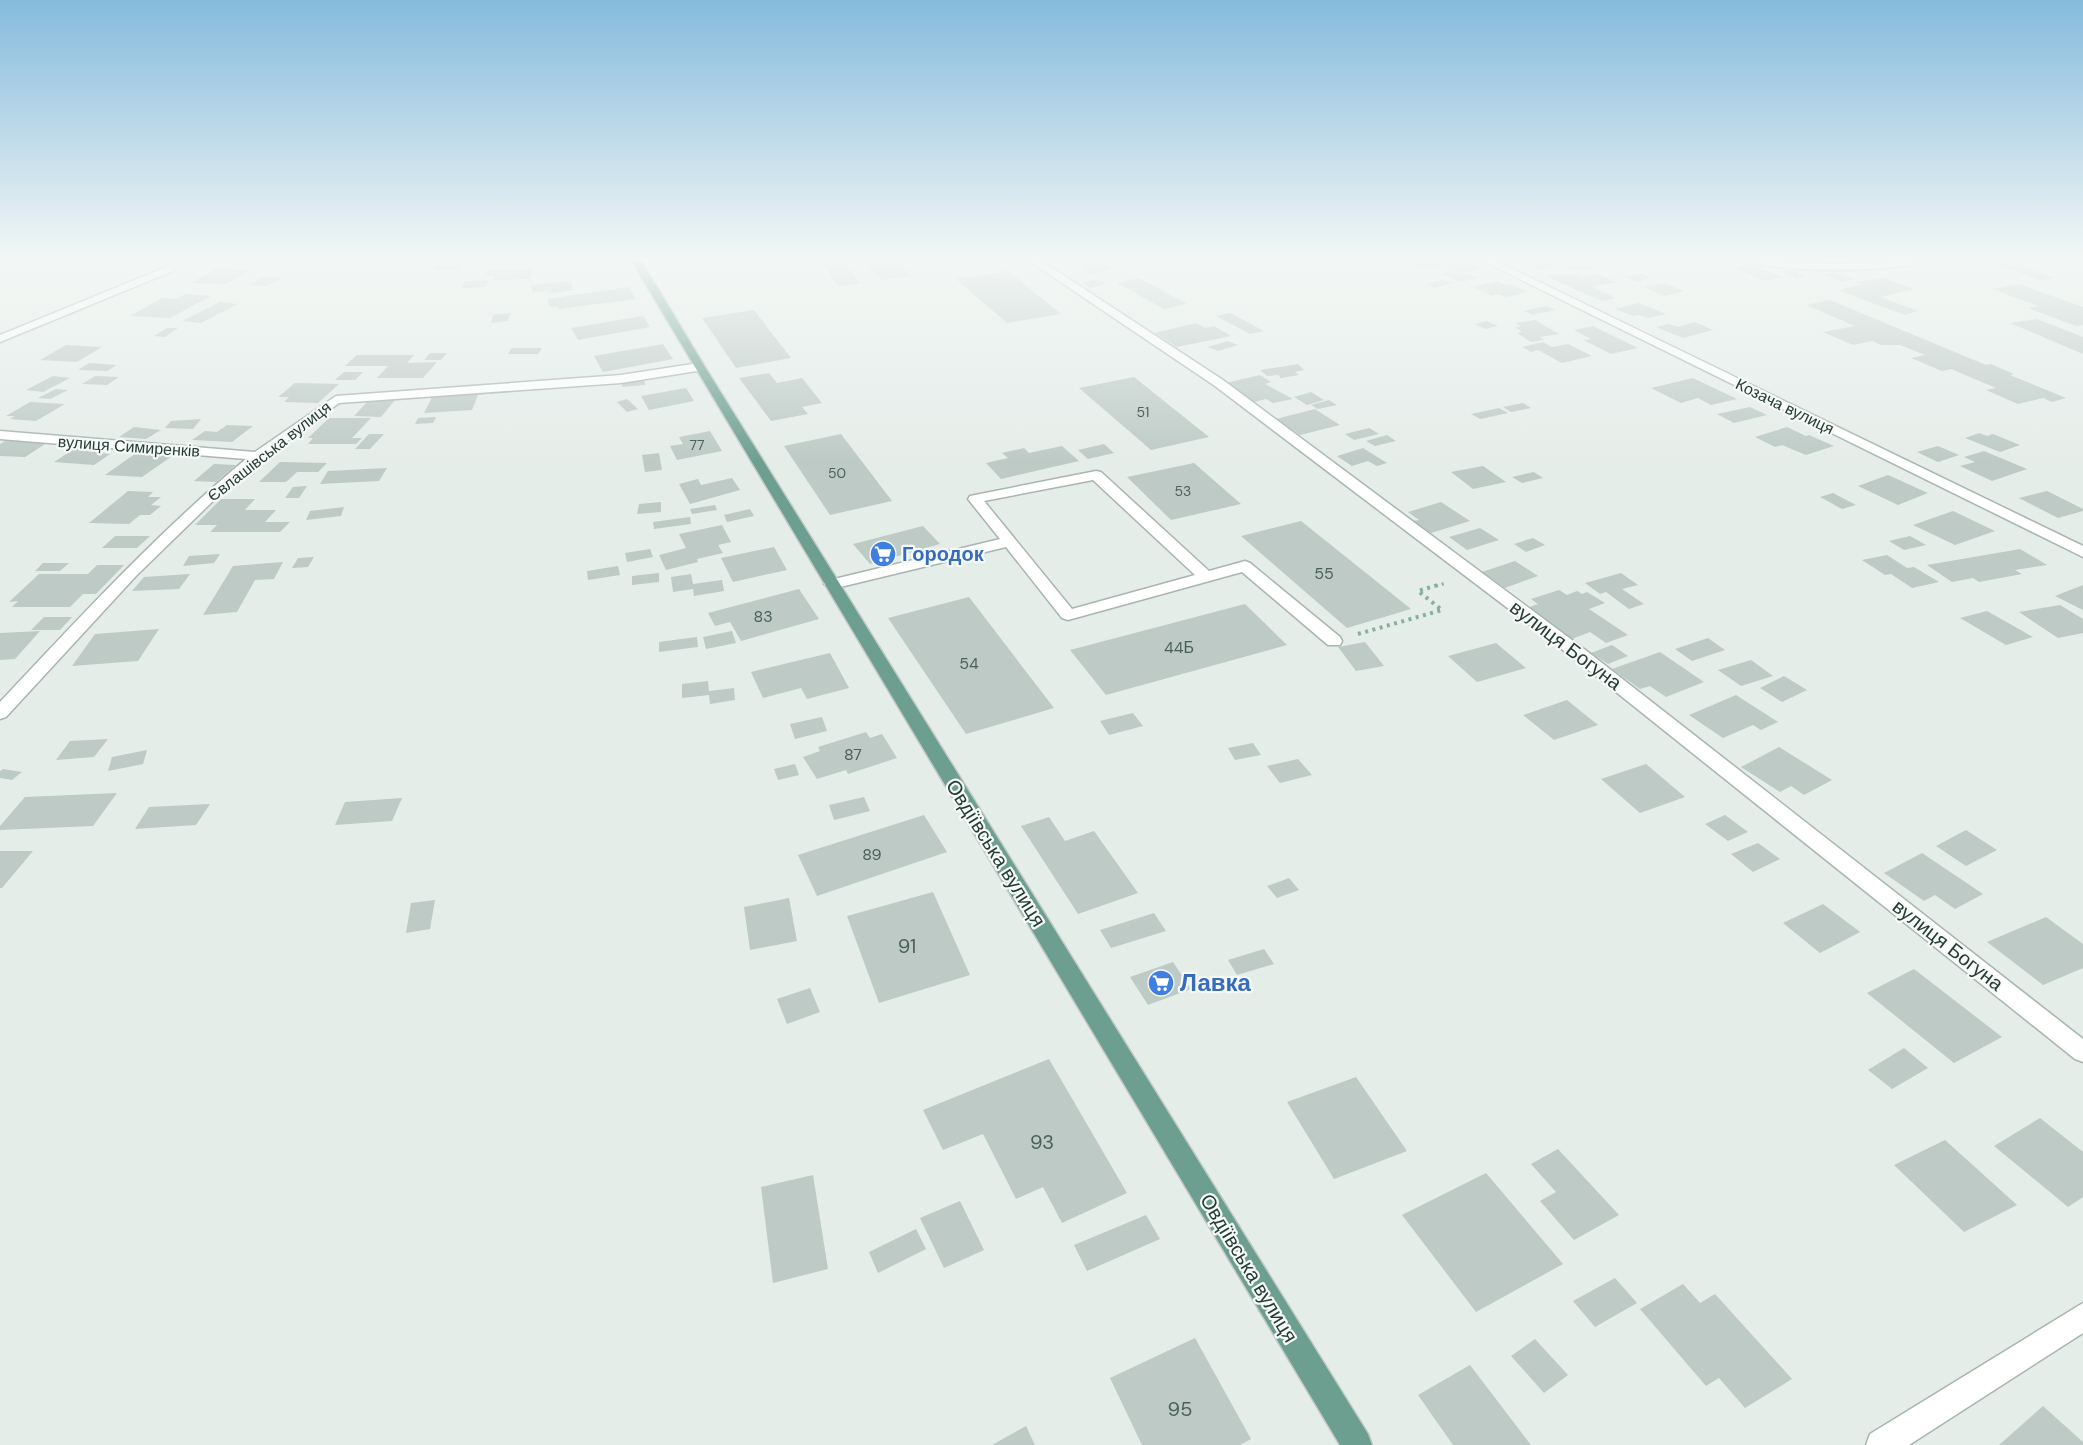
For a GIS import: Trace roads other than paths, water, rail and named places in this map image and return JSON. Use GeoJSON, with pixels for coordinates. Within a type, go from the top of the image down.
{"type":"FeatureCollection","features":[{"type":"Feature","properties":{"kind":"main road","name":"Овдіївська вулиця"},"geometry":{"type":"LineString","coordinates":[[676,327],[1357,1445]]}},
{"type":"Feature","properties":{"kind":"street"},"geometry":{"type":"LineString","coordinates":[[0,339],[28,327]]}},
{"type":"Feature","properties":{"kind":"street","name":"вулиця Богуна"},"geometry":{"type":"LineString","coordinates":[[1135,327],[1219,383],[1601,670],[2083,1052]]}},
{"type":"Feature","properties":{"kind":"street","name":"Козача вулиця"},"geometry":{"type":"LineString","coordinates":[[1624,327],[2083,552]]}},
{"type":"Feature","properties":{"kind":"street","name":"Євлашівська вулиця"},"geometry":{"type":"LineString","coordinates":[[0,713],[131,573],[208,498],[258,456],[336,400],[621,379],[699,367]]}},
{"type":"Feature","properties":{"kind":"street","name":"вулиця Симиренків"},"geometry":{"type":"LineString","coordinates":[[0,435],[258,456]]}},
{"type":"Feature","properties":{"kind":"street"},"geometry":{"type":"LineString","coordinates":[[1206,577],[1096,475],[975,499],[1007,542],[1068,615],[1206,577],[1245,566],[1334,641]]}},
{"type":"Feature","properties":{"kind":"street"},"geometry":{"type":"LineString","coordinates":[[832,584],[1007,542]]}},
{"type":"Feature","properties":{"kind":"street"},"geometry":{"type":"LineString","coordinates":[[1881,1445],[2083,1317]]}},
{"type":"Feature","properties":{"kind":"place","name":"Городок"},"geometry":{"type":"Point","coordinates":[883,554]}},
{"type":"Feature","properties":{"kind":"place","name":"Лавка"},"geometry":{"type":"Point","coordinates":[1161,983]}}]}
